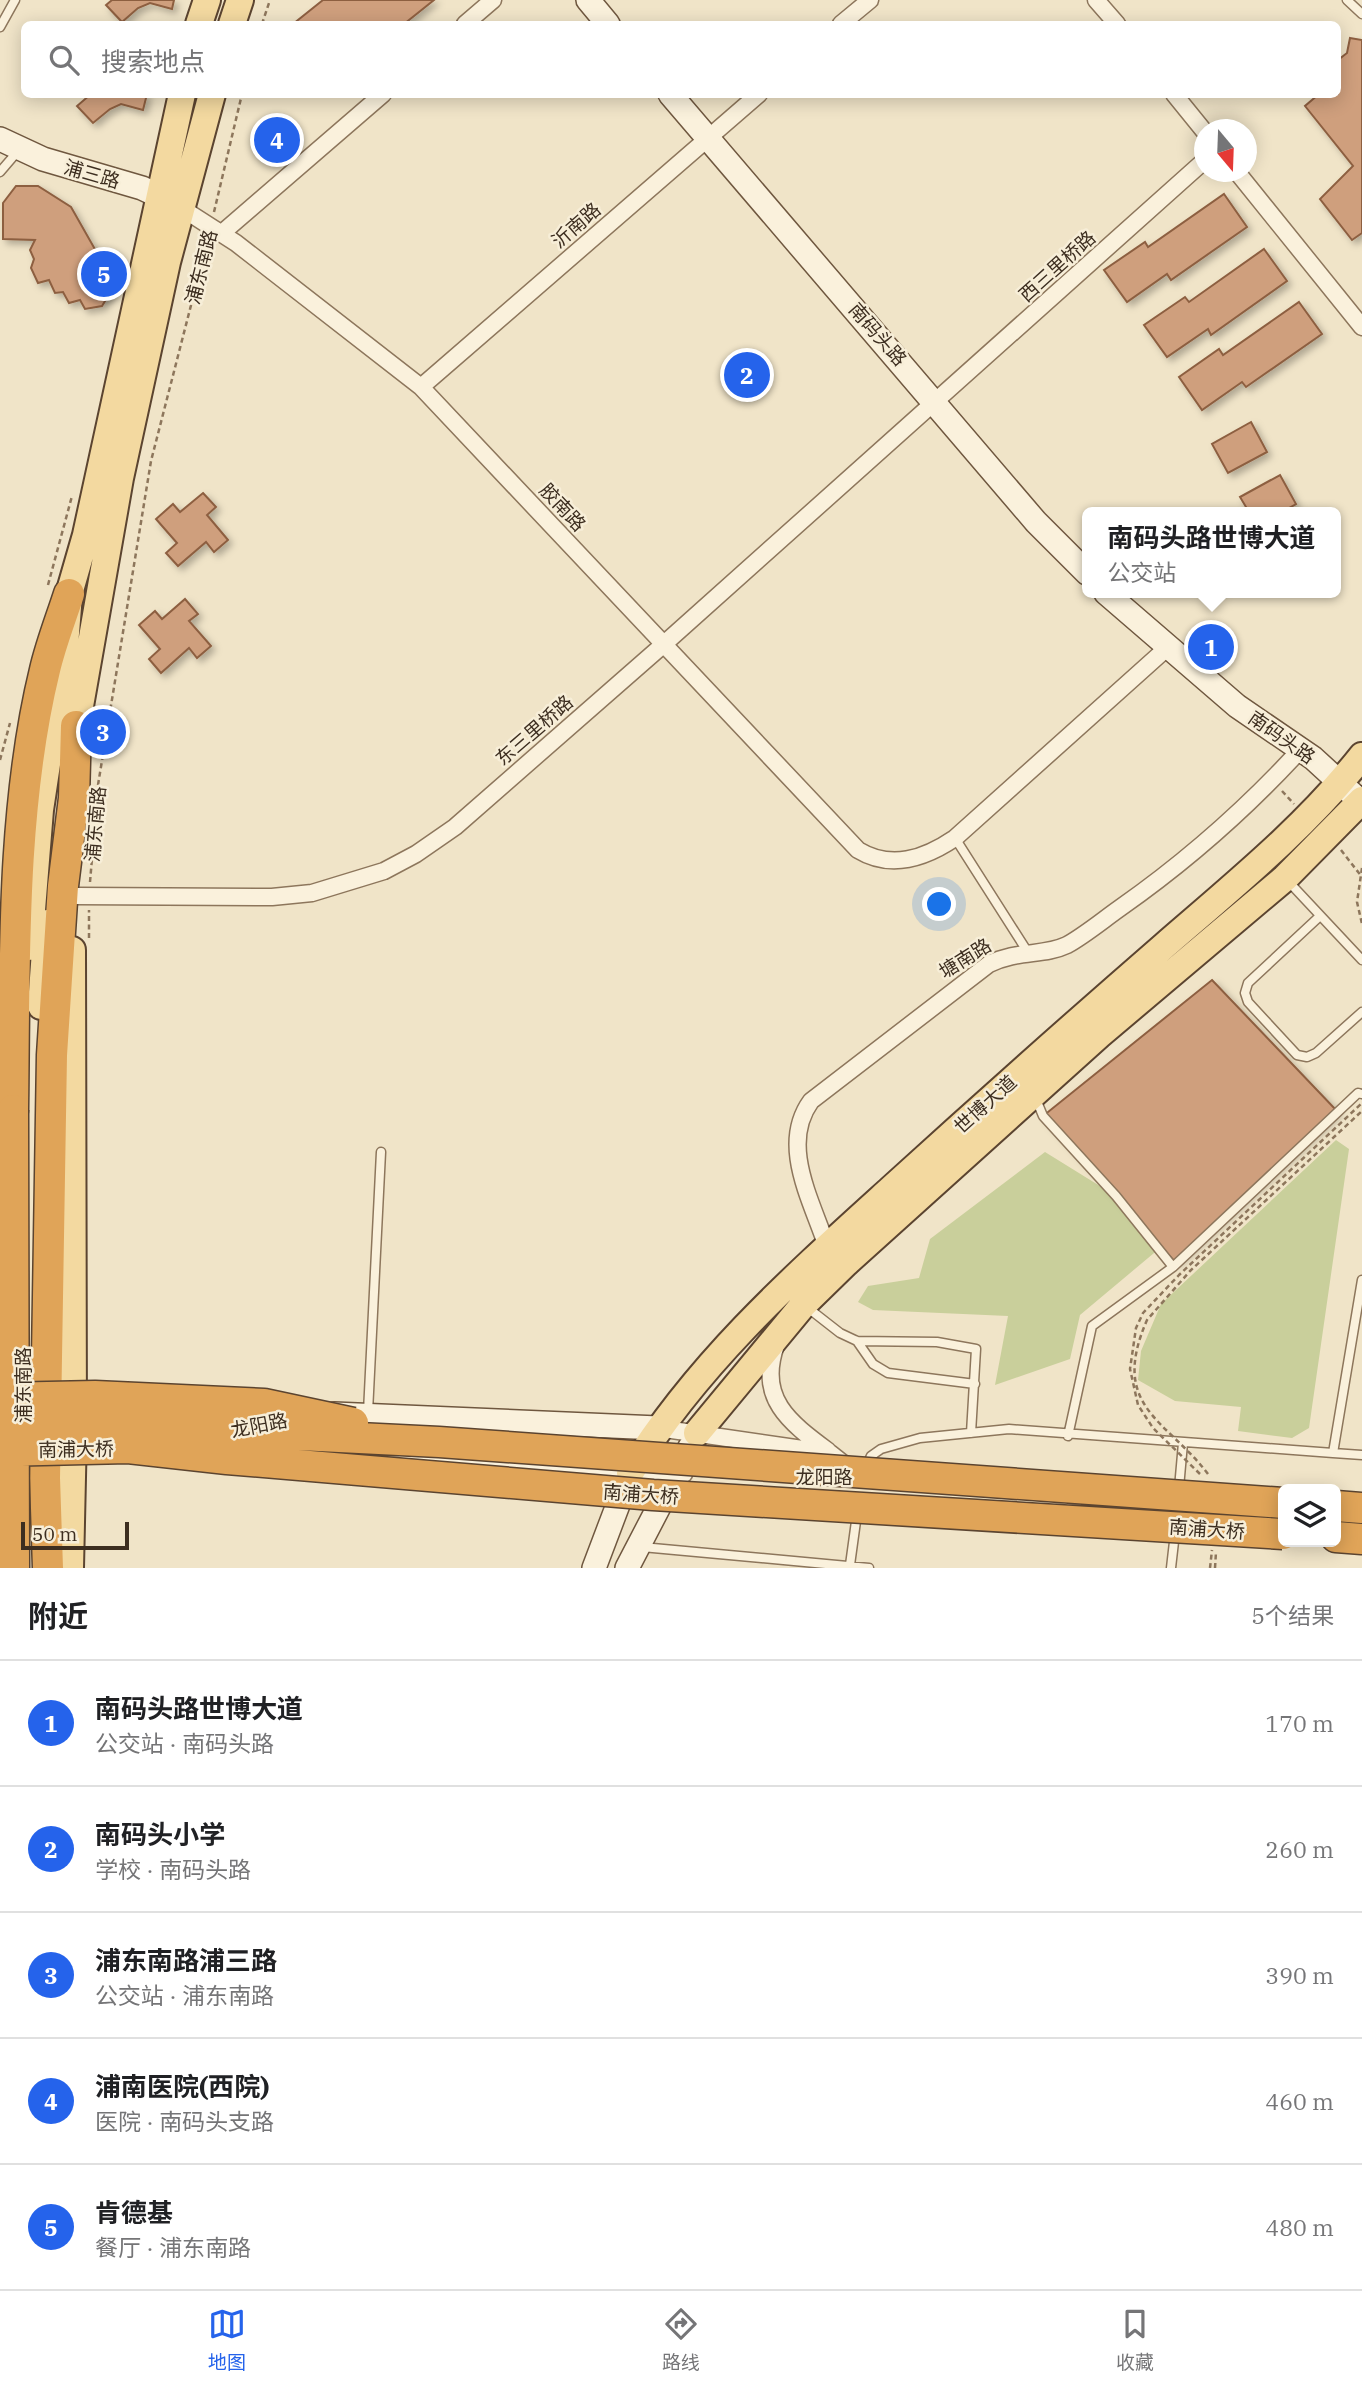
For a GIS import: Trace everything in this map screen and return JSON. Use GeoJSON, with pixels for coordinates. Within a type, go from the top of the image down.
{"type":"FeatureCollection","features":[{"type":"Feature","properties":{"kind":"highway"},"geometry":{"type":"LineString","coordinates":[[14,1568],[13,1110],[20,863],[31,746],[57,593]]}},
{"type":"Feature","properties":{"kind":"highway"},"geometry":{"type":"LineString","coordinates":[[48,1568],[46,1478],[49,1184],[55,987],[74,799],[76,726]]}},
{"type":"Feature","properties":{"kind":"highway"},"geometry":{"type":"LineString","coordinates":[[16,1388],[95,1396],[264,1404],[439,1442]]}},
{"type":"Feature","properties":{"kind":"highway","name":"南浦大桥"},"geometry":{"type":"LineString","coordinates":[[0,1426],[60,1423],[439,1442],[1278,1503]]}},
{"type":"Feature","properties":{"kind":"highway","name":"南浦大桥"},"geometry":{"type":"LineString","coordinates":[[0,1451],[128,1448],[227,1459],[653,1495],[1278,1534]]}},
{"type":"Feature","properties":{"kind":"highway"},"geometry":{"type":"LineString","coordinates":[[0,1473],[63,1466],[227,1459]]}},
{"type":"Feature","properties":{"kind":"highway"},"geometry":{"type":"LineString","coordinates":[[1341,1506],[1362,1508]]}},
{"type":"Feature","properties":{"kind":"highway"},"geometry":{"type":"LineString","coordinates":[[1341,1537],[1362,1539]]}},
{"type":"Feature","properties":{"kind":"main road"},"geometry":{"type":"LineString","coordinates":[[200,21],[207,0]]}},
{"type":"Feature","properties":{"kind":"main road"},"geometry":{"type":"LineString","coordinates":[[233,21],[240,0]]}},
{"type":"Feature","properties":{"kind":"main road"},"geometry":{"type":"LineString","coordinates":[[588,0],[606,21]]}},
{"type":"Feature","properties":{"kind":"main road","name":"浦东南路"},"geometry":{"type":"LineString","coordinates":[[38,1568],[36,1476],[16,1388],[38,1091],[43,965],[53,858],[120,478],[167,262],[182,98]]}},
{"type":"Feature","properties":{"kind":"main road","name":"浦东南路"},"geometry":{"type":"LineString","coordinates":[[0,1172],[4,896],[17,762],[44,639],[86,535],[144,260],[172,202],[211,98]]}},
{"type":"Feature","properties":{"kind":"main road","name":"南码头路"},"geometry":{"type":"LineString","coordinates":[[674,98],[937,402],[1036,522],[1082,568]]}},
{"type":"Feature","properties":{"kind":"main road","name":"浦三路"},"geometry":{"type":"LineString","coordinates":[[10,144],[68,168],[172,202]]}},
{"type":"Feature","properties":{"kind":"main road","name":"浦东南路"},"geometry":{"type":"LineString","coordinates":[[24,1568],[16,1388],[28,972],[40,810],[65,646],[57,593],[86,535]]}},
{"type":"Feature","properties":{"kind":"main road","name":"南码头路"},"geometry":{"type":"LineString","coordinates":[[1112,598],[1237,706],[1301,749],[1362,801]]}},
{"type":"Feature","properties":{"kind":"main road","name":"浦东南路"},"geometry":{"type":"LineString","coordinates":[[70,1568],[73,1432],[71,961],[82,897],[92,733],[94,626]]}},
{"type":"Feature","properties":{"kind":"main road","name":"世博大道"},"geometry":{"type":"LineString","coordinates":[[630,1473],[658,1428],[693,1382],[827,1247],[1250,872],[1342,782],[1362,756]]}},
{"type":"Feature","properties":{"kind":"main road","name":"世博大道"},"geometry":{"type":"LineString","coordinates":[[696,1433],[803,1305],[1034,1094],[1285,878],[1362,801]]}},
{"type":"Feature","properties":{"kind":"main road","name":"龙阳路"},"geometry":{"type":"LineString","coordinates":[[187,1439],[319,1413],[658,1428]]}},
{"type":"Feature","properties":{"kind":"main road","name":"龙阳路"},"geometry":{"type":"LineString","coordinates":[[73,1432],[490,1465],[630,1473]]}},
{"type":"Feature","properties":{"kind":"main road"},"geometry":{"type":"LineString","coordinates":[[627,1568],[678,1474],[696,1433]]}},
{"type":"Feature","properties":{"kind":"main road"},"geometry":{"type":"LineString","coordinates":[[594,1568],[630,1473]]}},
{"type":"Feature","properties":{"kind":"street"},"geometry":{"type":"LineString","coordinates":[[469,21],[494,0]]}},
{"type":"Feature","properties":{"kind":"street"},"geometry":{"type":"LineString","coordinates":[[845,21],[870,0]]}},
{"type":"Feature","properties":{"kind":"street"},"geometry":{"type":"LineString","coordinates":[[1096,0],[1114,21]]}},
{"type":"Feature","properties":{"kind":"street"},"geometry":{"type":"LineString","coordinates":[[217,229],[378,98]]}},
{"type":"Feature","properties":{"kind":"street","name":"沂南路"},"geometry":{"type":"LineString","coordinates":[[421,387],[754,98]]}},
{"type":"Feature","properties":{"kind":"street"},"geometry":{"type":"LineString","coordinates":[[1177,98],[1195,119]]}},
{"type":"Feature","properties":{"kind":"street","name":"西三里桥路"},"geometry":{"type":"LineString","coordinates":[[937,402],[1194,171]]}},
{"type":"Feature","properties":{"kind":"street"},"geometry":{"type":"LineString","coordinates":[[1245,182],[1362,327]]}},
{"type":"Feature","properties":{"kind":"street","name":"胶南路"},"geometry":{"type":"LineString","coordinates":[[172,202],[217,229],[421,387],[858,849],[871,858],[887,862],[922,857],[955,838]]}},
{"type":"Feature","properties":{"kind":"street","name":"东三里桥路"},"geometry":{"type":"LineString","coordinates":[[82,897],[272,897],[312,893],[384,871],[455,827],[937,402]]}},
{"type":"Feature","properties":{"kind":"street"},"geometry":{"type":"LineString","coordinates":[[955,838],[1168,647]]}},
{"type":"Feature","properties":{"kind":"street","name":"塘南路"},"geometry":{"type":"LineString","coordinates":[[827,1247],[797,1149],[798,1124],[803,1112],[832,1083],[975,973],[1001,958],[1027,951],[1047,951],[1071,943],[1172,872],[1262,790],[1301,749]]}},
{"type":"Feature","properties":{"kind":"street"},"geometry":{"type":"LineString","coordinates":[[803,1305],[777,1341],[770,1362],[770,1383],[785,1416],[830,1453]]}},
{"type":"Feature","properties":{"kind":"street","name":"龙阳路"},"geometry":{"type":"LineString","coordinates":[[658,1428],[830,1453],[862,1479]]}},
{"type":"Feature","properties":{"kind":"street","name":"龙阳路"},"geometry":{"type":"LineString","coordinates":[[630,1473],[862,1479]]}},
{"type":"Feature","properties":{"kind":"lane"},"geometry":{"type":"LineString","coordinates":[[0,27],[15,0]]}},
{"type":"Feature","properties":{"kind":"lane"},"geometry":{"type":"LineString","coordinates":[[1347,0],[1362,14]]}},
{"type":"Feature","properties":{"kind":"lane"},"geometry":{"type":"LineString","coordinates":[[0,172],[10,144]]}},
{"type":"Feature","properties":{"kind":"lane"},"geometry":{"type":"LineString","coordinates":[[955,838],[1027,951]]}},
{"type":"Feature","properties":{"kind":"lane"},"geometry":{"type":"LineString","coordinates":[[1285,878],[1362,960]]}},
{"type":"Feature","properties":{"kind":"lane"},"geometry":{"type":"LineString","coordinates":[[1320,916],[1248,983],[1245,993],[1248,1002],[1297,1055],[1307,1057],[1316,1054],[1362,1012]]}},
{"type":"Feature","properties":{"kind":"lane"},"geometry":{"type":"LineString","coordinates":[[1068,1436],[1092,1326],[1173,1267],[1358,1093],[1362,1094]]}},
{"type":"Feature","properties":{"kind":"lane"},"geometry":{"type":"LineString","coordinates":[[1034,1094],[1043,1116],[1116,1196],[1173,1267]]}},
{"type":"Feature","properties":{"kind":"lane"},"geometry":{"type":"LineString","coordinates":[[368,1415],[381,1152]]}},
{"type":"Feature","properties":{"kind":"lane"},"geometry":{"type":"LineString","coordinates":[[1333,1453],[1362,1280]]}},
{"type":"Feature","properties":{"kind":"lane"},"geometry":{"type":"LineString","coordinates":[[803,1305],[840,1333],[857,1341],[937,1342],[976,1349],[971,1433]]}},
{"type":"Feature","properties":{"kind":"lane"},"geometry":{"type":"LineString","coordinates":[[857,1341],[873,1364],[888,1373],[975,1384]]}},
{"type":"Feature","properties":{"kind":"lane"},"geometry":{"type":"LineString","coordinates":[[1012,1494],[862,1479],[871,1456],[881,1448],[920,1438],[1009,1429],[1045,1430],[1068,1436],[1362,1455]]}},
{"type":"Feature","properties":{"kind":"lane"},"geometry":{"type":"LineString","coordinates":[[1171,1568],[1183,1443]]}},
{"type":"Feature","properties":{"kind":"lane"},"geometry":{"type":"LineString","coordinates":[[850,1565],[859,1503]]}},
{"type":"Feature","properties":{"kind":"lane"},"geometry":{"type":"LineString","coordinates":[[1136,1507],[1196,1513]]}},
{"type":"Feature","properties":{"kind":"lane"},"geometry":{"type":"LineString","coordinates":[[639,1546],[869,1568]]}},
{"type":"Feature","properties":{"kind":"path"},"geometry":{"type":"LineString","coordinates":[[263,21],[270,0]]}},
{"type":"Feature","properties":{"kind":"path","name":"浦东南路"},"geometry":{"type":"LineString","coordinates":[[97,796],[151,461],[217,229],[241,98]]}},
{"type":"Feature","properties":{"kind":"path"},"geometry":{"type":"LineString","coordinates":[[57,593],[74,488]]}},
{"type":"Feature","properties":{"kind":"path"},"geometry":{"type":"LineString","coordinates":[[0,760],[11,721]]}},
{"type":"Feature","properties":{"kind":"path","name":"浦东南路"},"geometry":{"type":"LineString","coordinates":[[89,938],[82,897],[95,821]]}},
{"type":"Feature","properties":{"kind":"path"},"geometry":{"type":"LineString","coordinates":[[1362,868],[1357,902],[1362,924]]}},
{"type":"Feature","properties":{"kind":"path"},"geometry":{"type":"LineString","coordinates":[[1202,1476],[1153,1428],[1138,1405],[1130,1369],[1136,1328],[1143,1313],[1179,1275],[1362,1103]]}},
{"type":"Feature","properties":{"kind":"path"},"geometry":{"type":"LineString","coordinates":[[1212,1480],[1155,1422],[1143,1404],[1135,1370],[1147,1320],[1190,1271],[1362,1111]]}},
{"type":"Feature","properties":{"kind":"path"},"geometry":{"type":"LineString","coordinates":[[1213,1568],[1217,1546]]}},
{"type":"Feature","properties":{"kind":"path"},"geometry":{"type":"LineString","coordinates":[[1212,1548],[1213,1568]]}},
{"type":"Feature","properties":{"kind":"green space"},"geometry":{"type":"Polygon","coordinates":[[[1336,1140],[1349,1149],[1309,1428],[1292,1438],[1238,1431],[1241,1407],[1175,1401],[1138,1380],[1141,1351],[1161,1304],[1336,1140]]]}},
{"type":"Feature","properties":{"kind":"green space"},"geometry":{"type":"Polygon","coordinates":[[[1045,1152],[1116,1196],[1160,1248],[1080,1315],[1070,1359],[995,1385],[1008,1316],[873,1310],[858,1302],[868,1286],[919,1278],[930,1239],[1045,1152]]]}},
{"type":"Feature","properties":{"kind":"building"},"geometry":{"type":"Polygon","coordinates":[[[112,0],[174,0],[172,9],[150,3],[138,8],[123,21],[106,5],[112,0]]]}},
{"type":"Feature","properties":{"kind":"building"},"geometry":{"type":"Polygon","coordinates":[[[323,0],[434,0],[408,21],[297,21],[323,0]]]}},
{"type":"Feature","properties":{"kind":"building"},"geometry":{"type":"Polygon","coordinates":[[[1350,38],[1362,40],[1362,233],[1352,240],[1320,199],[1353,166],[1305,106],[1314,98],[1341,98],[1341,58],[1347,53],[1350,38]]]}},
{"type":"Feature","properties":{"kind":"building"},"geometry":{"type":"Polygon","coordinates":[[[86,98],[146,98],[143,110],[121,104],[93,123],[77,106],[86,98]]]}},
{"type":"Feature","properties":{"kind":"building"},"geometry":{"type":"Polygon","coordinates":[[[16,186],[38,186],[71,207],[109,274],[110,293],[102,306],[85,309],[80,300],[69,303],[63,292],[55,293],[49,280],[38,283],[31,268],[34,259],[30,250],[35,240],[3,239],[3,203],[16,186]]]}},
{"type":"Feature","properties":{"kind":"building"},"geometry":{"type":"Polygon","coordinates":[[[1224,194],[1247,227],[1171,280],[1167,274],[1127,302],[1104,270],[1145,242],[1148,247],[1224,194]]]}},
{"type":"Feature","properties":{"kind":"building"},"geometry":{"type":"Polygon","coordinates":[[[1264,249],[1287,281],[1211,335],[1208,329],[1167,357],[1144,325],[1185,297],[1189,302],[1264,249]]]}},
{"type":"Feature","properties":{"kind":"building"},"geometry":{"type":"Polygon","coordinates":[[[1299,302],[1322,334],[1246,387],[1242,382],[1202,410],[1179,377],[1219,349],[1223,355],[1299,302]]]}},
{"type":"Feature","properties":{"kind":"building"},"geometry":{"type":"Polygon","coordinates":[[[1251,422],[1267,452],[1228,473],[1212,444],[1251,422]]]}},
{"type":"Feature","properties":{"kind":"building"},"geometry":{"type":"Polygon","coordinates":[[[1280,475],[1296,504],[1291,507],[1246,507],[1240,497],[1280,475]]]}},
{"type":"Feature","properties":{"kind":"building"},"geometry":{"type":"Polygon","coordinates":[[[203,493],[216,507],[207,515],[228,540],[214,552],[206,542],[178,566],[166,553],[177,543],[156,519],[173,504],[180,512],[203,493]]]}},
{"type":"Feature","properties":{"kind":"building"},"geometry":{"type":"Polygon","coordinates":[[[185,599],[198,614],[189,621],[211,646],[197,658],[189,648],[161,673],[149,659],[160,649],[139,625],[155,611],[162,619],[185,599]]]}},
{"type":"Feature","properties":{"kind":"building"},"geometry":{"type":"Polygon","coordinates":[[[1212,980],[1337,1111],[1175,1262],[1043,1116],[1212,980]]]}},
{"type":"Feature","properties":{"kind":"place","name":"浦南医院(西院)"},"geometry":{"type":"Point","coordinates":[277,140]}},
{"type":"Feature","properties":{"kind":"place","name":"肯德基"},"geometry":{"type":"Point","coordinates":[104,274]}},
{"type":"Feature","properties":{"kind":"place","name":"南码头小学"},"geometry":{"type":"Point","coordinates":[747,375]}},
{"type":"Feature","properties":{"kind":"place","name":"南码头路世博大道"},"geometry":{"type":"Point","coordinates":[1211,647]}},
{"type":"Feature","properties":{"kind":"place","name":"浦东南路浦三路"},"geometry":{"type":"Point","coordinates":[103,732]}}]}
